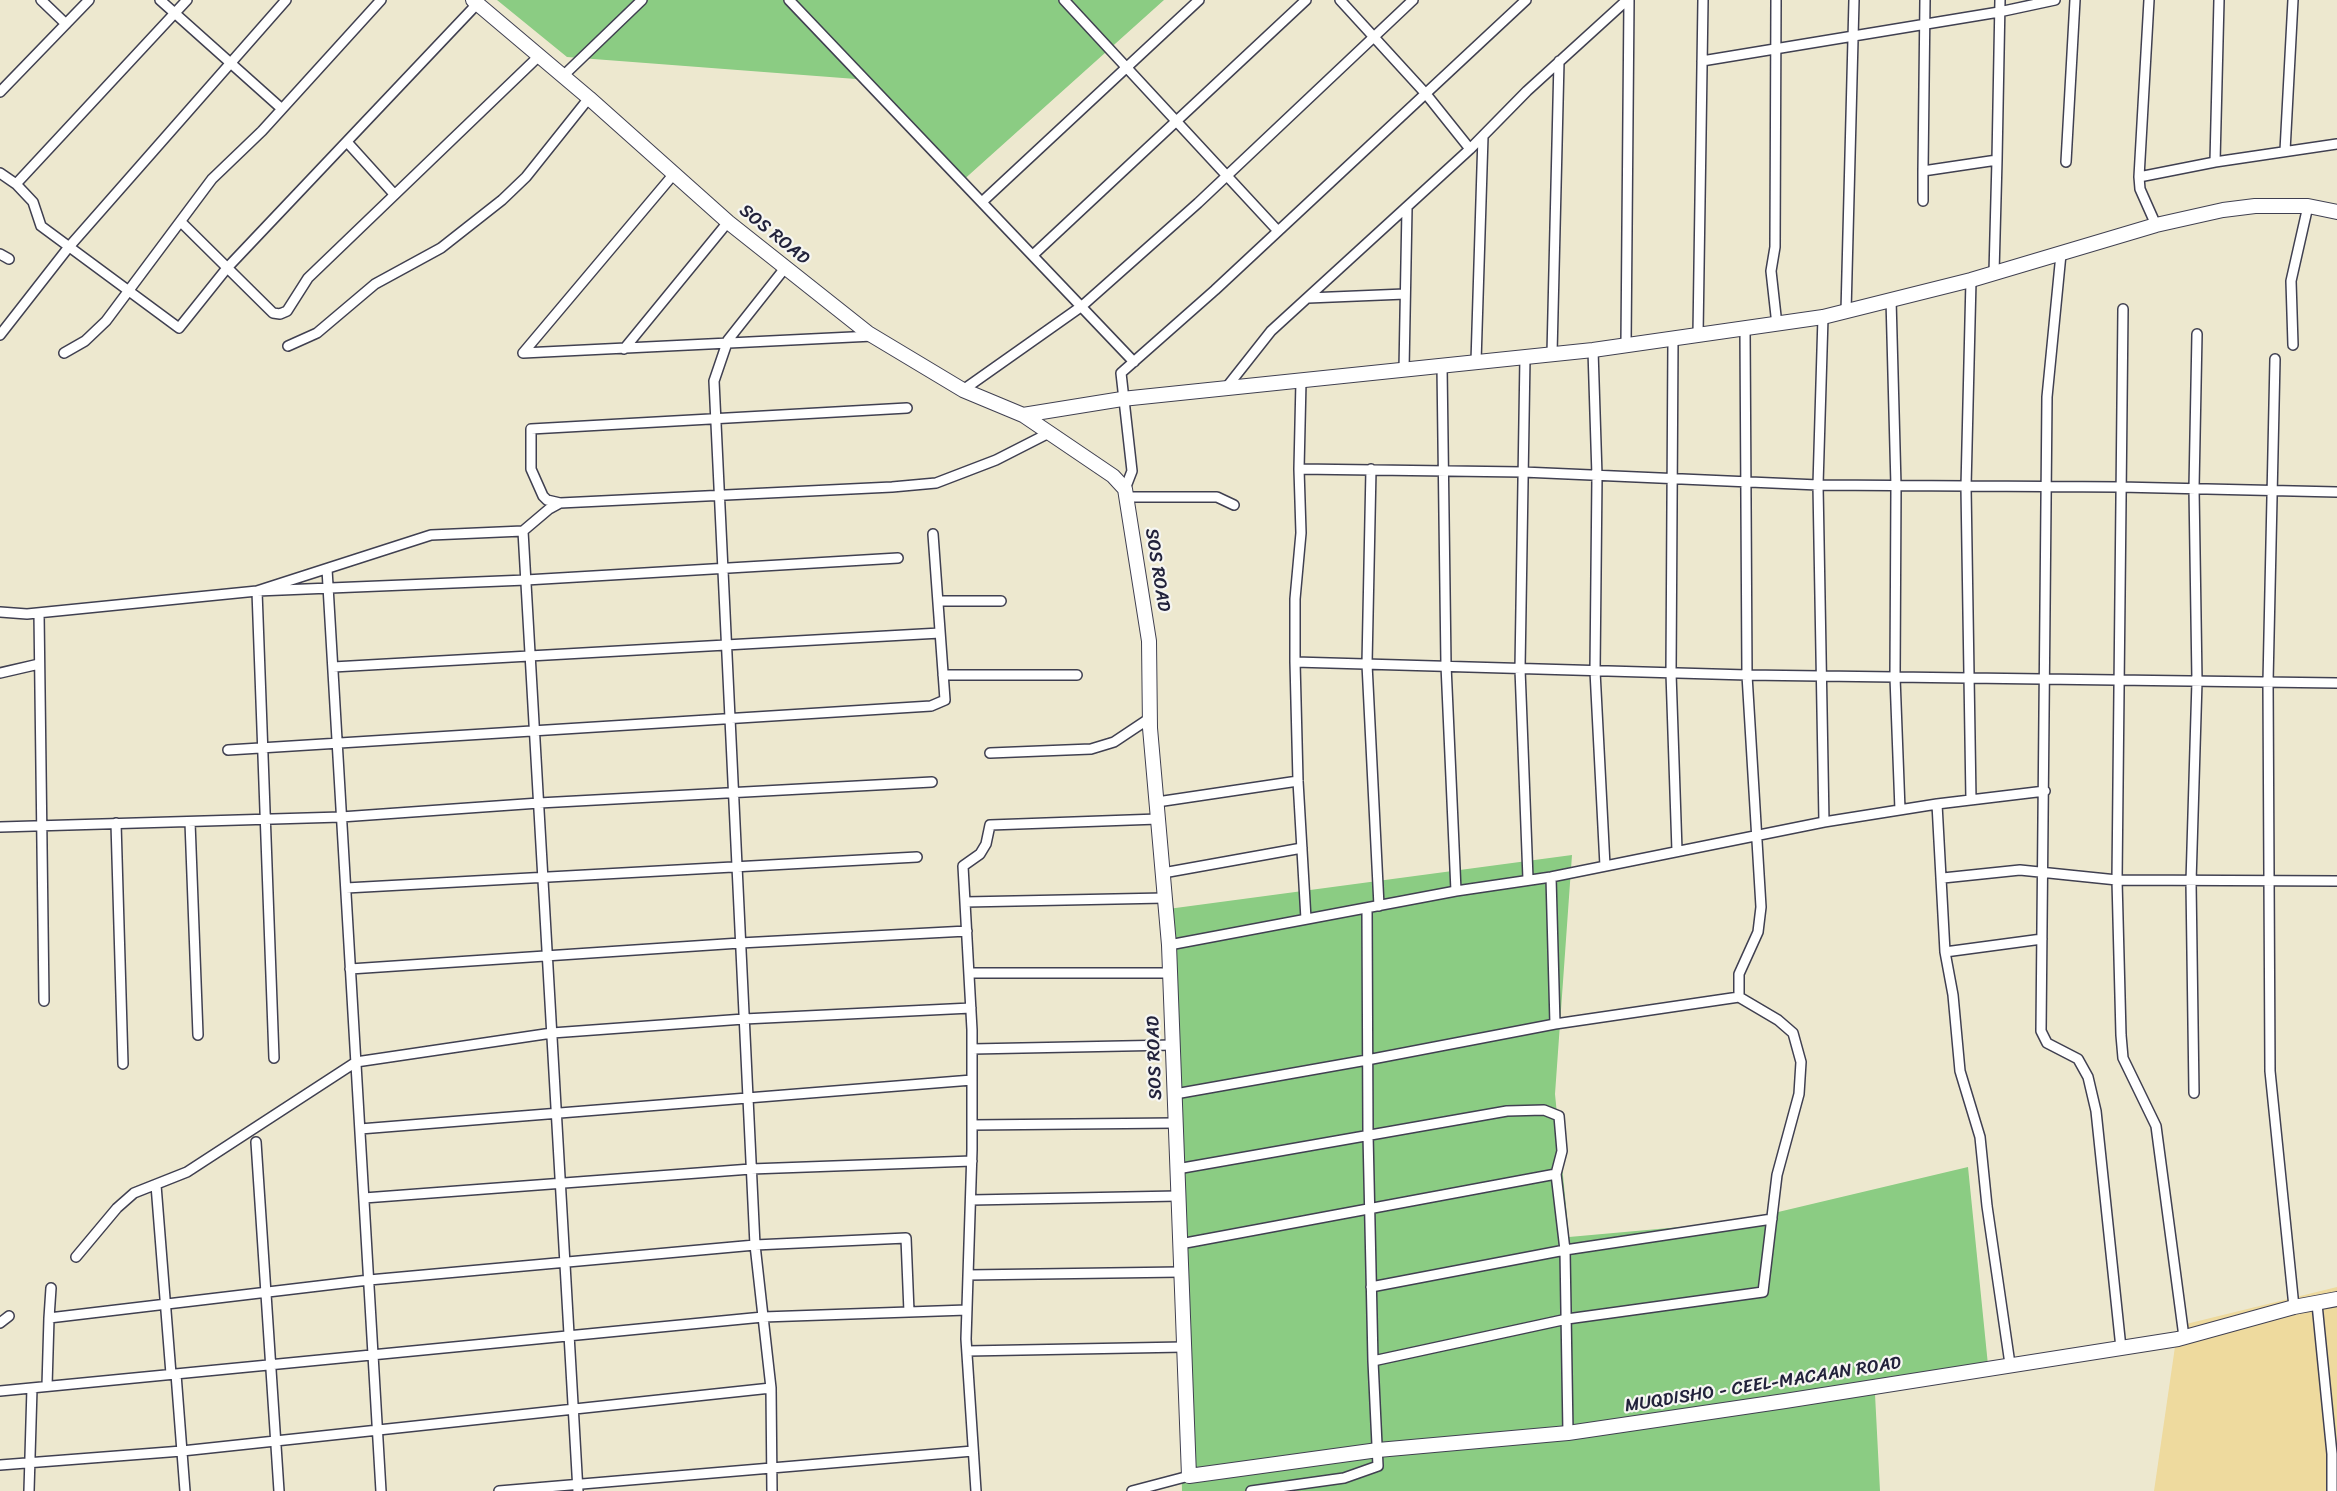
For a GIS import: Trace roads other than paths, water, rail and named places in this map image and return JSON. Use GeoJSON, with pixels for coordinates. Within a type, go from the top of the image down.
{"type":"FeatureCollection","features":[{"type":"Feature","properties":{"kind":"street"},"geometry":{"type":"LineString","coordinates":[[41,0],[66,24]]}},
{"type":"Feature","properties":{"kind":"street"},"geometry":{"type":"LineString","coordinates":[[0,92],[89,0]]}},
{"type":"Feature","properties":{"kind":"street"},"geometry":{"type":"LineString","coordinates":[[160,0],[282,109]]}},
{"type":"Feature","properties":{"kind":"street"},"geometry":{"type":"LineString","coordinates":[[16,184],[187,0]]}},
{"type":"Feature","properties":{"kind":"street"},"geometry":{"type":"LineString","coordinates":[[0,335],[68,248],[286,0]]}},
{"type":"Feature","properties":{"kind":"street"},"geometry":{"type":"LineString","coordinates":[[64,353],[85,341],[106,321],[212,179],[282,109],[381,0]]}},
{"type":"Feature","properties":{"kind":"street"},"geometry":{"type":"LineString","coordinates":[[563,76],[642,0]]}},
{"type":"Feature","properties":{"kind":"street"},"geometry":{"type":"LineString","coordinates":[[789,0],[1134,362]]}},
{"type":"Feature","properties":{"kind":"street"},"geometry":{"type":"LineString","coordinates":[[1064,0],[1278,231]]}},
{"type":"Feature","properties":{"kind":"street"},"geometry":{"type":"LineString","coordinates":[[982,202],[1199,0]]}},
{"type":"Feature","properties":{"kind":"street"},"geometry":{"type":"LineString","coordinates":[[1034,255],[1306,0]]}},
{"type":"Feature","properties":{"kind":"street"},"geometry":{"type":"LineString","coordinates":[[1340,0],[1426,94],[1470,149]]}},
{"type":"Feature","properties":{"kind":"street"},"geometry":{"type":"LineString","coordinates":[[963,390],[1082,306],[1227,176],[1413,0]]}},
{"type":"Feature","properties":{"kind":"street"},"geometry":{"type":"LineString","coordinates":[[1234,505],[1217,497],[1126,493],[1132,471],[1122,399],[1121,373],[1278,231],[1526,0]]}},
{"type":"Feature","properties":{"kind":"street"},"geometry":{"type":"LineString","coordinates":[[1226,388],[1271,331],[1407,208],[1559,62],[1628,0]]}},
{"type":"Feature","properties":{"kind":"street"},"geometry":{"type":"LineString","coordinates":[[1626,345],[1628,0]]}},
{"type":"Feature","properties":{"kind":"street"},"geometry":{"type":"LineString","coordinates":[[1698,335],[1703,0]]}},
{"type":"Feature","properties":{"kind":"street"},"geometry":{"type":"LineString","coordinates":[[1776,0],[1774,49],[1775,247],[1771,271],[1777,325]]}},
{"type":"Feature","properties":{"kind":"street"},"geometry":{"type":"LineString","coordinates":[[1846,312],[1854,0]]}},
{"type":"Feature","properties":{"kind":"street"},"geometry":{"type":"LineString","coordinates":[[1923,201],[1925,0]]}},
{"type":"Feature","properties":{"kind":"street"},"geometry":{"type":"LineString","coordinates":[[1994,273],[2000,0]]}},
{"type":"Feature","properties":{"kind":"street"},"geometry":{"type":"LineString","coordinates":[[1702,61],[1999,12],[2055,0]]}},
{"type":"Feature","properties":{"kind":"street"},"geometry":{"type":"LineString","coordinates":[[2066,162],[2075,0]]}},
{"type":"Feature","properties":{"kind":"street"},"geometry":{"type":"LineString","coordinates":[[2149,0],[2139,177],[2140,189],[2156,225]]}},
{"type":"Feature","properties":{"kind":"street"},"geometry":{"type":"LineString","coordinates":[[2215,162],[2219,0]]}},
{"type":"Feature","properties":{"kind":"street"},"geometry":{"type":"LineString","coordinates":[[2285,151],[2293,0]]}},
{"type":"Feature","properties":{"kind":"street"},"geometry":{"type":"LineString","coordinates":[[0,173],[16,184],[33,202],[41,226],[179,328],[227,268],[347,142],[475,2]]}},
{"type":"Feature","properties":{"kind":"street","name":"SOS ROAD"},"geometry":{"type":"LineString","coordinates":[[475,2],[589,98],[728,222],[874,336],[963,390],[1023,416],[1113,476],[1126,493],[1149,641],[1150,718],[1169,945],[1189,1476]]}},
{"type":"Feature","properties":{"kind":"street"},"geometry":{"type":"LineString","coordinates":[[181,222],[273,313],[280,315],[286,311],[308,278],[539,56]]}},
{"type":"Feature","properties":{"kind":"street"},"geometry":{"type":"LineString","coordinates":[[1552,354],[1559,62]]}},
{"type":"Feature","properties":{"kind":"street"},"geometry":{"type":"LineString","coordinates":[[288,346],[316,333],[375,284],[441,249],[502,200],[526,177],[589,98]]}},
{"type":"Feature","properties":{"kind":"street"},"geometry":{"type":"LineString","coordinates":[[1476,362],[1483,136]]}},
{"type":"Feature","properties":{"kind":"street"},"geometry":{"type":"LineString","coordinates":[[347,142],[394,194]]}},
{"type":"Feature","properties":{"kind":"street"},"geometry":{"type":"LineString","coordinates":[[2139,177],[2215,162],[2337,144]]}},
{"type":"Feature","properties":{"kind":"street"},"geometry":{"type":"LineString","coordinates":[[1923,171],[1997,160]]}},
{"type":"Feature","properties":{"kind":"street"},"geometry":{"type":"LineString","coordinates":[[673,175],[523,354],[874,336]]}},
{"type":"Feature","properties":{"kind":"street"},"geometry":{"type":"LineString","coordinates":[[2293,345],[2291,281],[2308,206]]}},
{"type":"Feature","properties":{"kind":"street"},"geometry":{"type":"LineString","coordinates":[[1023,416],[1122,399],[1593,350],[1777,325],[1846,312],[1971,280],[2156,225],[2244,207],[2308,206],[2337,212]]}},
{"type":"Feature","properties":{"kind":"street"},"geometry":{"type":"LineString","coordinates":[[1404,370],[1407,208]]}},
{"type":"Feature","properties":{"kind":"street"},"geometry":{"type":"LineString","coordinates":[[624,348],[728,222]]}},
{"type":"Feature","properties":{"kind":"street"},"geometry":{"type":"LineString","coordinates":[[2061,254],[2047,397],[2041,1031],[2047,1043],[2078,1059],[2088,1077],[2096,1111],[2121,1348]]}},
{"type":"Feature","properties":{"kind":"street"},"geometry":{"type":"LineString","coordinates":[[772,1491],[771,1388],[755,1245],[714,381],[727,343],[785,268]]}},
{"type":"Feature","properties":{"kind":"street"},"geometry":{"type":"LineString","coordinates":[[1971,280],[1966,487],[1971,800]]}},
{"type":"Feature","properties":{"kind":"street"},"geometry":{"type":"LineString","coordinates":[[1308,298],[1405,294]]}},
{"type":"Feature","properties":{"kind":"street"},"geometry":{"type":"LineString","coordinates":[[1891,300],[1896,486],[1895,678],[1900,810]]}},
{"type":"Feature","properties":{"kind":"street"},"geometry":{"type":"LineString","coordinates":[[2123,309],[2117,880],[2123,1058],[2156,1126],[2184,1337]]}},
{"type":"Feature","properties":{"kind":"street"},"geometry":{"type":"LineString","coordinates":[[1823,317],[1818,485],[1824,822]]}},
{"type":"Feature","properties":{"kind":"street"},"geometry":{"type":"LineString","coordinates":[[1739,997],[1739,974],[1758,932],[1761,907],[1747,675],[1745,329]]}},
{"type":"Feature","properties":{"kind":"street"},"geometry":{"type":"LineString","coordinates":[[2194,1093],[2191,882],[2197,681],[2194,488],[2197,334]]}},
{"type":"Feature","properties":{"kind":"street"},"geometry":{"type":"LineString","coordinates":[[1673,339],[1671,673],[1677,851]]}},
{"type":"Feature","properties":{"kind":"street"},"geometry":{"type":"LineString","coordinates":[[1593,350],[1596,476],[1595,671],[1605,866]]}},
{"type":"Feature","properties":{"kind":"street"},"geometry":{"type":"LineString","coordinates":[[1525,357],[1520,669],[1528,879]]}},
{"type":"Feature","properties":{"kind":"street"},"geometry":{"type":"LineString","coordinates":[[2275,359],[2268,682],[2270,1071],[2294,1307]]}},
{"type":"Feature","properties":{"kind":"street"},"geometry":{"type":"LineString","coordinates":[[1442,366],[1446,665],[1456,891]]}},
{"type":"Feature","properties":{"kind":"street"},"geometry":{"type":"LineString","coordinates":[[1301,381],[1299,469],[1301,533],[1296,599],[1295,662],[1298,781],[1306,919]]}},
{"type":"Feature","properties":{"kind":"street"},"geometry":{"type":"LineString","coordinates":[[907,408],[715,421],[531,429],[531,469],[537,486],[548,500],[561,503],[936,483],[996,460],[1049,434]]}},
{"type":"Feature","properties":{"kind":"street"},"geometry":{"type":"LineString","coordinates":[[1299,469],[1523,472],[1818,485],[2271,489],[2337,492]]}},
{"type":"Feature","properties":{"kind":"street"},"geometry":{"type":"LineString","coordinates":[[1371,470],[1367,664],[1379,906]]}},
{"type":"Feature","properties":{"kind":"street"},"geometry":{"type":"LineString","coordinates":[[257,591],[431,535],[523,531],[549,508],[561,503]]}},
{"type":"Feature","properties":{"kind":"street"},"geometry":{"type":"LineString","coordinates":[[523,531],[578,1488]]}},
{"type":"Feature","properties":{"kind":"street"},"geometry":{"type":"LineString","coordinates":[[228,750],[931,706],[945,700],[933,534]]}},
{"type":"Feature","properties":{"kind":"street"},"geometry":{"type":"LineString","coordinates":[[0,612],[10,615],[39,613],[257,591],[328,590],[526,580],[898,558]]}},
{"type":"Feature","properties":{"kind":"street"},"geometry":{"type":"LineString","coordinates":[[327,569],[381,1491]]}},
{"type":"Feature","properties":{"kind":"street"},"geometry":{"type":"LineString","coordinates":[[257,591],[274,1058]]}},
{"type":"Feature","properties":{"kind":"street"},"geometry":{"type":"LineString","coordinates":[[938,601],[1001,601]]}},
{"type":"Feature","properties":{"kind":"street"},"geometry":{"type":"LineString","coordinates":[[39,613],[44,1001]]}},
{"type":"Feature","properties":{"kind":"street"},"geometry":{"type":"LineString","coordinates":[[333,667],[940,633]]}},
{"type":"Feature","properties":{"kind":"street"},"geometry":{"type":"LineString","coordinates":[[1295,662],[1895,678],[2337,683]]}},
{"type":"Feature","properties":{"kind":"street"},"geometry":{"type":"LineString","coordinates":[[0,673],[39,664]]}},
{"type":"Feature","properties":{"kind":"street"},"geometry":{"type":"LineString","coordinates":[[943,675],[1077,675]]}},
{"type":"Feature","properties":{"kind":"street"},"geometry":{"type":"LineString","coordinates":[[990,753],[1091,749],[1114,742],[1150,718]]}},
{"type":"Feature","properties":{"kind":"street"},"geometry":{"type":"LineString","coordinates":[[1156,802],[1298,781]]}},
{"type":"Feature","properties":{"kind":"street"},"geometry":{"type":"LineString","coordinates":[[0,827],[341,818],[539,803],[932,782]]}},
{"type":"Feature","properties":{"kind":"street"},"geometry":{"type":"LineString","coordinates":[[1169,945],[1456,891],[1551,877],[1824,822],[1937,804],[2045,791]]}},
{"type":"Feature","properties":{"kind":"street"},"geometry":{"type":"LineString","coordinates":[[1937,804],[1943,878],[1945,952],[1953,995],[1960,1071],[1980,1137],[1987,1206],[2010,1364]]}},
{"type":"Feature","properties":{"kind":"street"},"geometry":{"type":"LineString","coordinates":[[976,1491],[967,1351],[972,1161],[972,1049],[963,866],[983,849],[990,825],[1158,819]]}},
{"type":"Feature","properties":{"kind":"street"},"geometry":{"type":"LineString","coordinates":[[190,822],[198,1035]]}},
{"type":"Feature","properties":{"kind":"street"},"geometry":{"type":"LineString","coordinates":[[116,824],[123,1064]]}},
{"type":"Feature","properties":{"kind":"street"},"geometry":{"type":"LineString","coordinates":[[1163,873],[1302,848]]}},
{"type":"Feature","properties":{"kind":"street"},"geometry":{"type":"LineString","coordinates":[[346,888],[917,857]]}},
{"type":"Feature","properties":{"kind":"street"},"geometry":{"type":"LineString","coordinates":[[1943,878],[2020,870],[2117,880],[2337,881]]}},
{"type":"Feature","properties":{"kind":"street"},"geometry":{"type":"LineString","coordinates":[[1551,877],[1555,1024]]}},
{"type":"Feature","properties":{"kind":"street"},"geometry":{"type":"LineString","coordinates":[[965,902],[1165,898]]}},
{"type":"Feature","properties":{"kind":"street"},"geometry":{"type":"LineString","coordinates":[[1251,1491],[1344,1478],[1378,1466],[1371,1287],[1367,908]]}},
{"type":"Feature","properties":{"kind":"street"},"geometry":{"type":"LineString","coordinates":[[351,969],[741,943],[967,931]]}},
{"type":"Feature","properties":{"kind":"street"},"geometry":{"type":"LineString","coordinates":[[1945,952],[2042,939]]}},
{"type":"Feature","properties":{"kind":"street"},"geometry":{"type":"LineString","coordinates":[[969,974],[1170,973]]}},
{"type":"Feature","properties":{"kind":"street"},"geometry":{"type":"LineString","coordinates":[[1174,1094],[1555,1024],[1739,997],[1778,1020],[1793,1033],[1801,1062],[1799,1094],[1777,1175],[1763,1292],[1567,1320],[1373,1361]]}},
{"type":"Feature","properties":{"kind":"street"},"geometry":{"type":"LineString","coordinates":[[76,1257],[117,1208],[134,1193],[187,1172],[356,1062],[552,1033],[744,1019],[970,1008]]}},
{"type":"Feature","properties":{"kind":"street"},"geometry":{"type":"LineString","coordinates":[[972,1049],[1173,1045]]}},
{"type":"Feature","properties":{"kind":"street"},"geometry":{"type":"LineString","coordinates":[[360,1130],[748,1096],[972,1080]]}},
{"type":"Feature","properties":{"kind":"street"},"geometry":{"type":"LineString","coordinates":[[1177,1169],[1508,1111],[1545,1110],[1559,1116],[1562,1151],[1556,1174],[1565,1250],[1568,1433]]}},
{"type":"Feature","properties":{"kind":"street"},"geometry":{"type":"LineString","coordinates":[[972,1125],[1176,1123]]}},
{"type":"Feature","properties":{"kind":"street"},"geometry":{"type":"LineString","coordinates":[[256,1142],[279,1491]]}},
{"type":"Feature","properties":{"kind":"street"},"geometry":{"type":"LineString","coordinates":[[364,1198],[751,1169],[972,1161]]}},
{"type":"Feature","properties":{"kind":"street"},"geometry":{"type":"LineString","coordinates":[[1180,1244],[1556,1174]]}},
{"type":"Feature","properties":{"kind":"street"},"geometry":{"type":"LineString","coordinates":[[156,1185],[185,1491]]}},
{"type":"Feature","properties":{"kind":"street"},"geometry":{"type":"LineString","coordinates":[[971,1200],[1178,1196]]}},
{"type":"Feature","properties":{"kind":"street"},"geometry":{"type":"LineString","coordinates":[[1371,1287],[1565,1250],[1772,1219]]}},
{"type":"Feature","properties":{"kind":"street"},"geometry":{"type":"LineString","coordinates":[[49,1318],[369,1280],[755,1245],[906,1238],[909,1312]]}},
{"type":"Feature","properties":{"kind":"street"},"geometry":{"type":"LineString","coordinates":[[968,1275],[1181,1272]]}},
{"type":"Feature","properties":{"kind":"street"},"geometry":{"type":"LineString","coordinates":[[46,1386],[51,1288]]}},
{"type":"Feature","properties":{"kind":"street","name":"MUQDISHO - CEEL-MACAAN ROAD"},"geometry":{"type":"LineString","coordinates":[[1189,1476],[1378,1450],[1568,1433],[2121,1348],[2184,1337],[2294,1307],[2337,1299]]}},
{"type":"Feature","properties":{"kind":"street"},"geometry":{"type":"LineString","coordinates":[[2317,1304],[2331,1443],[2332,1491]]}},
{"type":"Feature","properties":{"kind":"street"},"geometry":{"type":"LineString","coordinates":[[0,1391],[763,1317],[967,1310]]}},
{"type":"Feature","properties":{"kind":"street"},"geometry":{"type":"LineString","coordinates":[[0,1323],[9,1316]]}},
{"type":"Feature","properties":{"kind":"street"},"geometry":{"type":"LineString","coordinates":[[967,1351],[1184,1347]]}},
{"type":"Feature","properties":{"kind":"street"},"geometry":{"type":"LineString","coordinates":[[29,1491],[32,1388]]}},
{"type":"Feature","properties":{"kind":"street"},"geometry":{"type":"LineString","coordinates":[[0,1465],[182,1451],[771,1388]]}},
{"type":"Feature","properties":{"kind":"street"},"geometry":{"type":"LineString","coordinates":[[499,1491],[578,1488],[973,1451]]}},
{"type":"Feature","properties":{"kind":"street"},"geometry":{"type":"LineString","coordinates":[[1132,1491],[1189,1476]]}}]}
